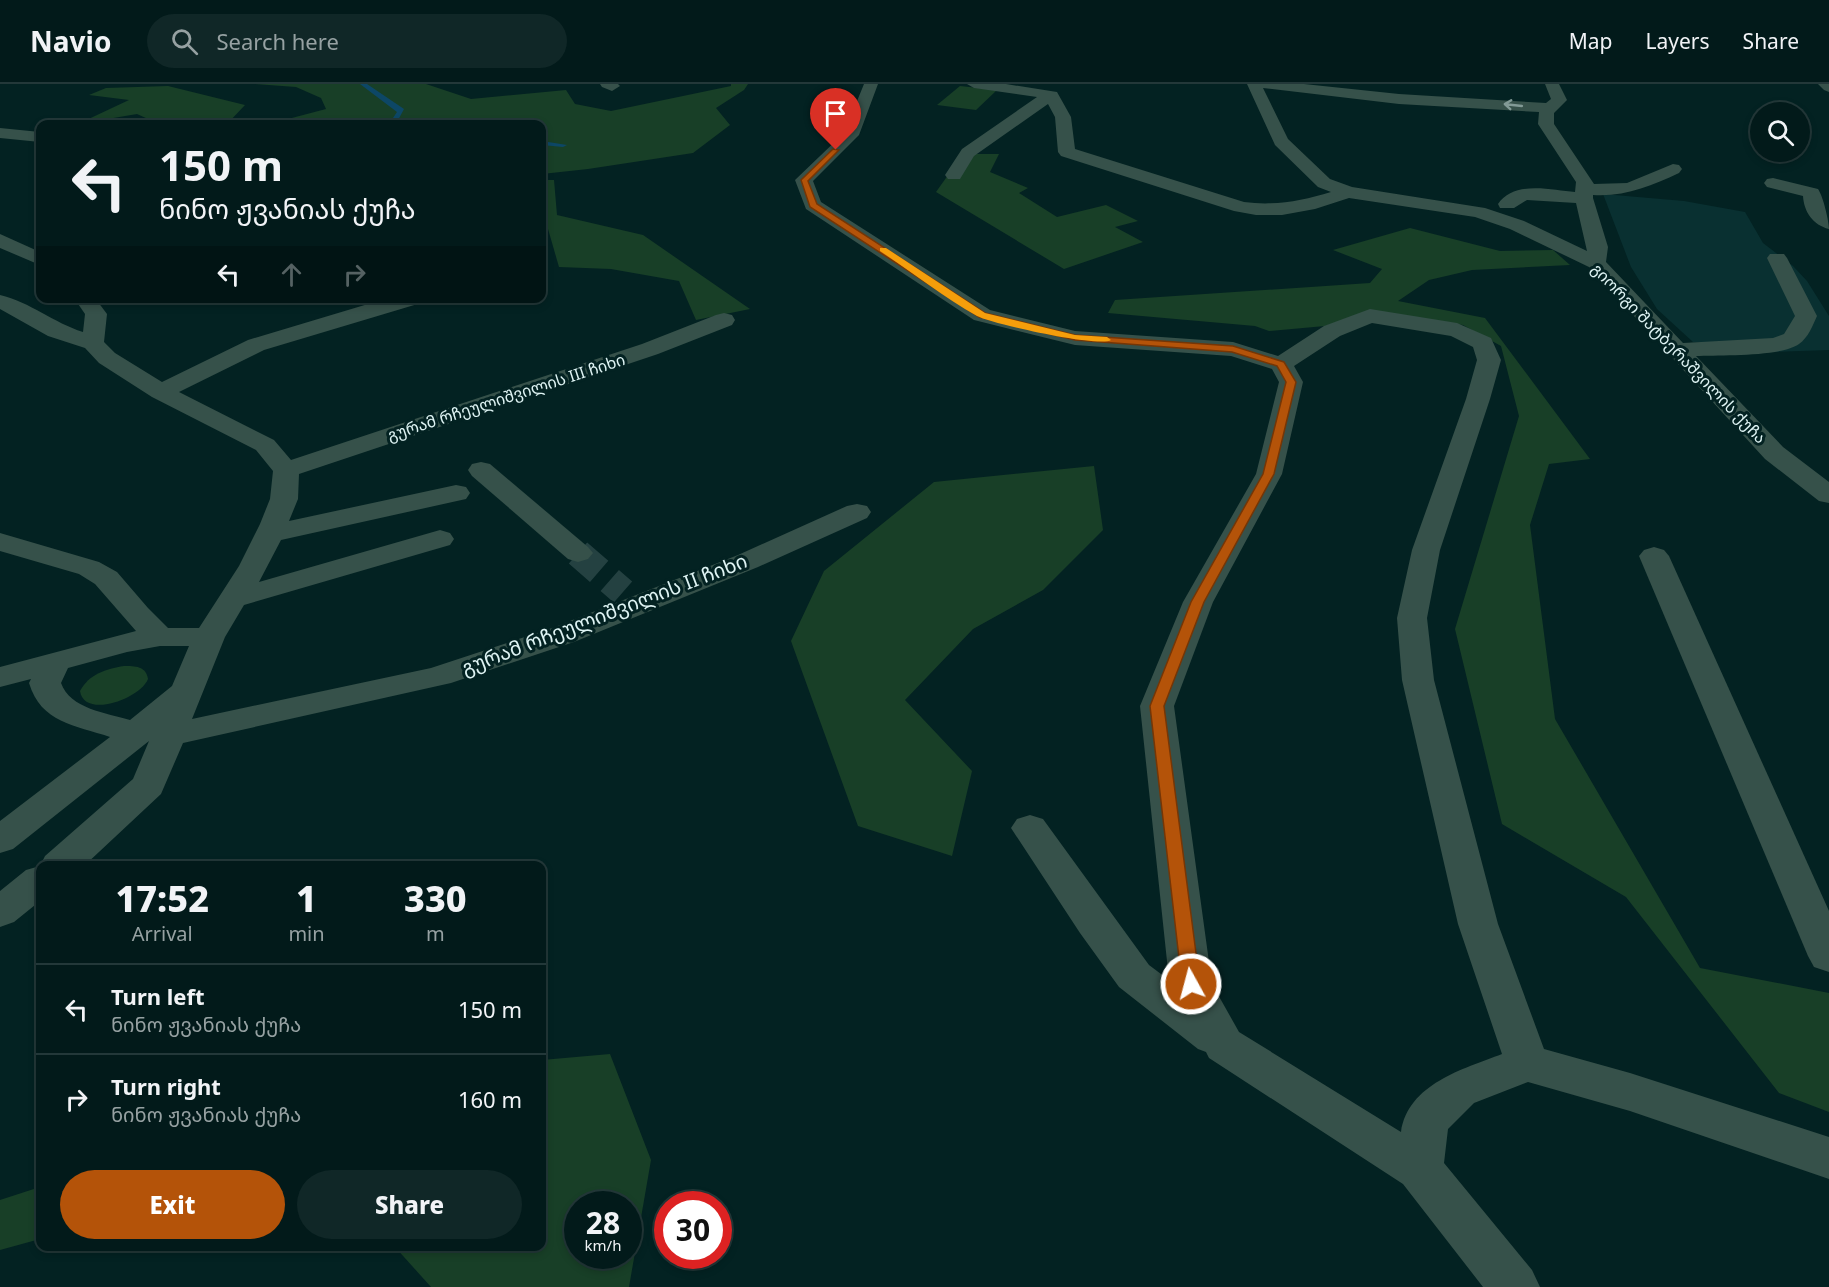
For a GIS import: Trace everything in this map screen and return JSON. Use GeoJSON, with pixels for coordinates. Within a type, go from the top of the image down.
{"type":"FeatureCollection","features":[{"type":"Feature","properties":{"kind":"street"},"geometry":{"type":"LineString","coordinates":[[872,84],[851,135],[804,180],[813,206],[982,315],[1075,338],[1233,349],[1281,364],[1291,382],[1269,474],[1198,602],[1157,706],[1191,984],[1224,1045]]}},
{"type":"Feature","properties":{"kind":"street"},"geometry":{"type":"LineString","coordinates":[[974,84],[1052,95]]}},
{"type":"Feature","properties":{"kind":"street","name":"გიორგი შატბერაშვილის ქუჩა"},"geometry":{"type":"LineString","coordinates":[[1254,84],[1281,141],[1324,183],[1348,192],[1478,212],[1517,225],[1596,263],[1774,453],[1829,495]]}},
{"type":"Feature","properties":{"kind":"street"},"geometry":{"type":"LineString","coordinates":[[1266,84],[1377,97],[1548,108]]}},
{"type":"Feature","properties":{"kind":"street"},"geometry":{"type":"LineString","coordinates":[[1464,84],[1478,102]]}},
{"type":"Feature","properties":{"kind":"street"},"geometry":{"type":"LineString","coordinates":[[1552,84],[1559,100],[1548,108],[1544,116],[1546,124],[1585,182],[1585,194],[1598,246],[1596,263]]}},
{"type":"Feature","properties":{"kind":"street"},"geometry":{"type":"LineString","coordinates":[[1825,84],[1829,87]]}},
{"type":"Feature","properties":{"kind":"street"},"geometry":{"type":"LineString","coordinates":[[954,175],[968,153],[1052,95]]}},
{"type":"Feature","properties":{"kind":"street"},"geometry":{"type":"LineString","coordinates":[[1052,95],[1063,117],[1067,152],[1241,207],[1264,212],[1303,208],[1348,192]]}},
{"type":"Feature","properties":{"kind":"street"},"geometry":{"type":"LineString","coordinates":[[0,133],[36,137]]}},
{"type":"Feature","properties":{"kind":"street"},"geometry":{"type":"LineString","coordinates":[[1507,204],[1524,194],[1585,194],[1628,189],[1673,169]]}},
{"type":"Feature","properties":{"kind":"street"},"geometry":{"type":"LineString","coordinates":[[1773,183],[1812,193],[1811,203],[1820,219],[1828,224]]}},
{"type":"Feature","properties":{"kind":"street"},"geometry":{"type":"LineString","coordinates":[[0,240],[36,257]]}},
{"type":"Feature","properties":{"kind":"street"},"geometry":{"type":"LineString","coordinates":[[1676,350],[1776,345],[1792,339],[1806,316],[1777,258]]}},
{"type":"Feature","properties":{"kind":"street"},"geometry":{"type":"LineString","coordinates":[[0,301],[34,317],[56,331],[93,343],[107,358],[161,392],[265,445],[286,470],[284,499],[269,534],[254,566],[209,637],[188,690],[152,735],[0,840]]}},
{"type":"Feature","properties":{"kind":"street"},"geometry":{"type":"LineString","coordinates":[[88,303],[96,314],[93,343]]}},
{"type":"Feature","properties":{"kind":"street"},"geometry":{"type":"LineString","coordinates":[[161,392],[256,345],[396,303]]}},
{"type":"Feature","properties":{"kind":"street"},"geometry":{"type":"LineString","coordinates":[[1281,364],[1332,331],[1370,315],[1457,330],[1483,343],[1490,360],[1426,550],[1412,618],[1418,680],[1478,924],[1527,1064]]}},
{"type":"Feature","properties":{"kind":"street","name":"გურამ რჩეულიშვილის III ჩიხი"},"geometry":{"type":"LineString","coordinates":[[286,470],[650,349],[724,320]]}},
{"type":"Feature","properties":{"kind":"street"},"geometry":{"type":"LineString","coordinates":[[481,470],[578,553]]}},
{"type":"Feature","properties":{"kind":"street"},"geometry":{"type":"LineString","coordinates":[[269,534],[456,494]]}},
{"type":"Feature","properties":{"kind":"street","name":"გურამ რჩეულიშვილის II ჩიხი"},"geometry":{"type":"LineString","coordinates":[[152,735],[439,676],[563,635],[629,598],[748,561],[857,512]]}},
{"type":"Feature","properties":{"kind":"street"},"geometry":{"type":"LineString","coordinates":[[233,599],[440,539]]}},
{"type":"Feature","properties":{"kind":"street"},"geometry":{"type":"LineString","coordinates":[[0,542],[89,568],[106,578],[160,638]]}},
{"type":"Feature","properties":{"kind":"street"},"geometry":{"type":"LineString","coordinates":[[1654,556],[1829,956]]}},
{"type":"Feature","properties":{"kind":"street"},"geometry":{"type":"LineString","coordinates":[[0,677],[124,643],[160,638],[209,637]]}},
{"type":"Feature","properties":{"kind":"street"},"geometry":{"type":"LineString","coordinates":[[55,661],[45,683],[50,698],[69,712],[152,735]]}},
{"type":"Feature","properties":{"kind":"street"},"geometry":{"type":"LineString","coordinates":[[64,861],[148,784],[152,735]]}},
{"type":"Feature","properties":{"kind":"street"},"geometry":{"type":"LineString","coordinates":[[1030,828],[1134,976],[1224,1045],[1420,1169],[1514,1287]]}},
{"type":"Feature","properties":{"kind":"street"},"geometry":{"type":"LineString","coordinates":[[0,912],[36,883]]}},
{"type":"Feature","properties":{"kind":"street"},"geometry":{"type":"LineString","coordinates":[[1420,1169],[1426,1121],[1458,1089],[1527,1064],[1630,1092],[1829,1158]]}},
{"type":"Feature","properties":{"kind":"shaded area"},"geometry":{"type":"Polygon","coordinates":[[[1603,194],[1684,201],[1745,212],[1763,243],[1793,266],[1807,281],[1829,316],[1829,350],[1715,354],[1702,342],[1693,342],[1657,309],[1631,267],[1603,194]]]}},
{"type":"Feature","properties":{"kind":"green space"},"geometry":{"type":"Polygon","coordinates":[[[255,84],[426,84],[471,99],[566,90],[575,104],[611,111],[731,86],[731,84],[748,84],[744,90],[716,108],[730,125],[693,153],[546,174],[546,120],[284,120],[326,109],[321,98],[296,87],[255,84]]]}},
{"type":"Feature","properties":{"kind":"green space"},"geometry":{"type":"Polygon","coordinates":[[[168,86],[245,105],[231,120],[150,120],[137,114],[86,120],[129,100],[89,95],[106,88],[168,86]]]}},
{"type":"Feature","properties":{"kind":"green space"},"geometry":{"type":"Polygon","coordinates":[[[960,86],[997,90],[976,110],[937,105],[960,86]]]}},
{"type":"Feature","properties":{"kind":"green space"},"geometry":{"type":"Polygon","coordinates":[[[968,147],[977,154],[999,154],[990,172],[1028,188],[1019,193],[1057,217],[1106,205],[1138,221],[1115,227],[1143,242],[1064,269],[936,192],[968,147]]]}},
{"type":"Feature","properties":{"kind":"green space"},"geometry":{"type":"Polygon","coordinates":[[[546,180],[554,180],[557,215],[643,235],[750,309],[696,320],[679,281],[611,269],[559,267],[546,229],[546,180]]]}},
{"type":"Feature","properties":{"kind":"green space"},"geometry":{"type":"Polygon","coordinates":[[[1410,228],[1500,251],[1553,250],[1570,265],[1472,270],[1429,280],[1398,301],[1485,318],[1590,459],[1549,464],[1530,525],[1555,719],[1700,968],[1829,993],[1829,1112],[1779,1093],[1626,897],[1502,824],[1455,629],[1519,416],[1501,346],[1463,325],[1373,311],[1325,326],[1269,331],[1255,326],[1108,313],[1115,300],[1370,283],[1382,269],[1333,250],[1410,228]]]}},
{"type":"Feature","properties":{"kind":"green space"},"geometry":{"type":"Polygon","coordinates":[[[1094,466],[1103,530],[1043,590],[973,629],[905,700],[972,771],[952,856],[858,826],[791,641],[824,571],[934,482],[1094,466]]]}},
{"type":"Feature","properties":{"kind":"green space"},"geometry":{"type":"Polygon","coordinates":[[[124,666],[142,669],[147,675],[148,679],[135,693],[113,703],[101,705],[91,704],[84,699],[80,691],[88,680],[105,671],[124,666]]]}},
{"type":"Feature","properties":{"kind":"green space"},"geometry":{"type":"Polygon","coordinates":[[[610,1054],[651,1160],[642,1212],[642,1191],[564,1191],[564,1269],[632,1269],[629,1287],[431,1287],[399,1251],[546,1251],[546,1060],[610,1054]]]}},
{"type":"Feature","properties":{"kind":"green space"},"geometry":{"type":"Polygon","coordinates":[[[36,1188],[36,1240],[0,1250],[0,1200],[36,1188]]]}},
{"type":"Feature","properties":{"kind":"waterway"},"geometry":{"type":"LineString","coordinates":[[363,84],[401,111],[395,120]]}},
{"type":"Feature","properties":{"kind":"waterway"},"geometry":{"type":"LineString","coordinates":[[546,143],[563,145]]}},
{"type":"Feature","properties":{"kind":"tunnel"},"geometry":{"type":"LineString","coordinates":[[578,553],[623,592]]}},
{"type":"Feature","properties":{"kind":"slow traffic"},"geometry":{"type":"LineString","coordinates":[[883,249],[982,315],[1075,338],[1107,340]]}},
{"type":"Feature","properties":{"kind":"route"},"geometry":{"type":"LineString","coordinates":[[836,150],[804,180],[813,206],[897,258],[982,315],[1075,338],[1233,349],[1281,364],[1291,382],[1269,474],[1198,602],[1157,706],[1191,984]]}}]}
